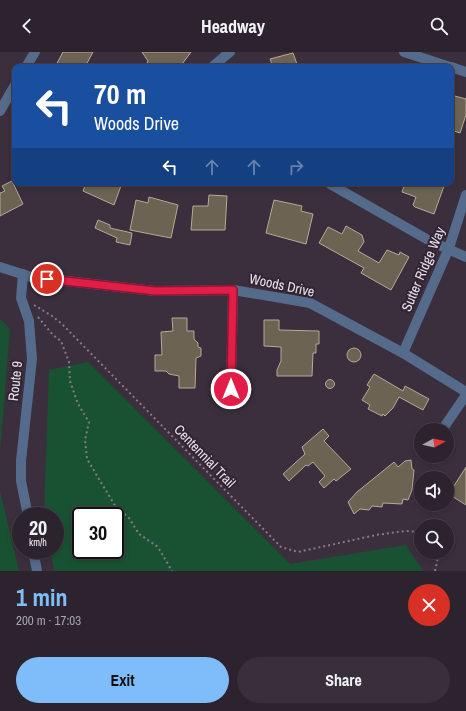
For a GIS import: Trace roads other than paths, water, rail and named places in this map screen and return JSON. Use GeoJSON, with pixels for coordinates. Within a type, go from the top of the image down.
{"type":"FeatureCollection","features":[{"type":"Feature","properties":{"kind":"street"},"geometry":{"type":"LineString","coordinates":[[28,64],[35,52]]}},
{"type":"Feature","properties":{"kind":"street"},"geometry":{"type":"LineString","coordinates":[[216,64],[230,52]]}},
{"type":"Feature","properties":{"kind":"street"},"geometry":{"type":"LineString","coordinates":[[404,52],[442,64]]}},
{"type":"Feature","properties":{"kind":"street"},"geometry":{"type":"LineString","coordinates":[[454,68],[466,72]]}},
{"type":"Feature","properties":{"kind":"street"},"geometry":{"type":"LineString","coordinates":[[0,111],[12,90]]}},
{"type":"Feature","properties":{"kind":"street"},"geometry":{"type":"LineString","coordinates":[[334,186],[430,241],[449,248],[466,257]]}},
{"type":"Feature","properties":{"kind":"street","name":"Sutter Ridge Way"},"geometry":{"type":"LineString","coordinates":[[403,353],[449,248],[466,195]]}},
{"type":"Feature","properties":{"kind":"street","name":"Woods Drive"},"geometry":{"type":"LineString","coordinates":[[0,267],[31,277],[155,291],[233,290],[310,302],[403,353],[466,393]]}},
{"type":"Feature","properties":{"kind":"street","name":"Route 9"},"geometry":{"type":"LineString","coordinates":[[23,274],[20,298],[29,321],[32,359],[21,461],[21,482],[26,507]]}},
{"type":"Feature","properties":{"kind":"street"},"geometry":{"type":"LineString","coordinates":[[231,389],[233,290]]}},
{"type":"Feature","properties":{"kind":"street"},"geometry":{"type":"LineString","coordinates":[[447,423],[466,393]]}},
{"type":"Feature","properties":{"kind":"street"},"geometry":{"type":"LineString","coordinates":[[34,559],[36,571]]}}]}
